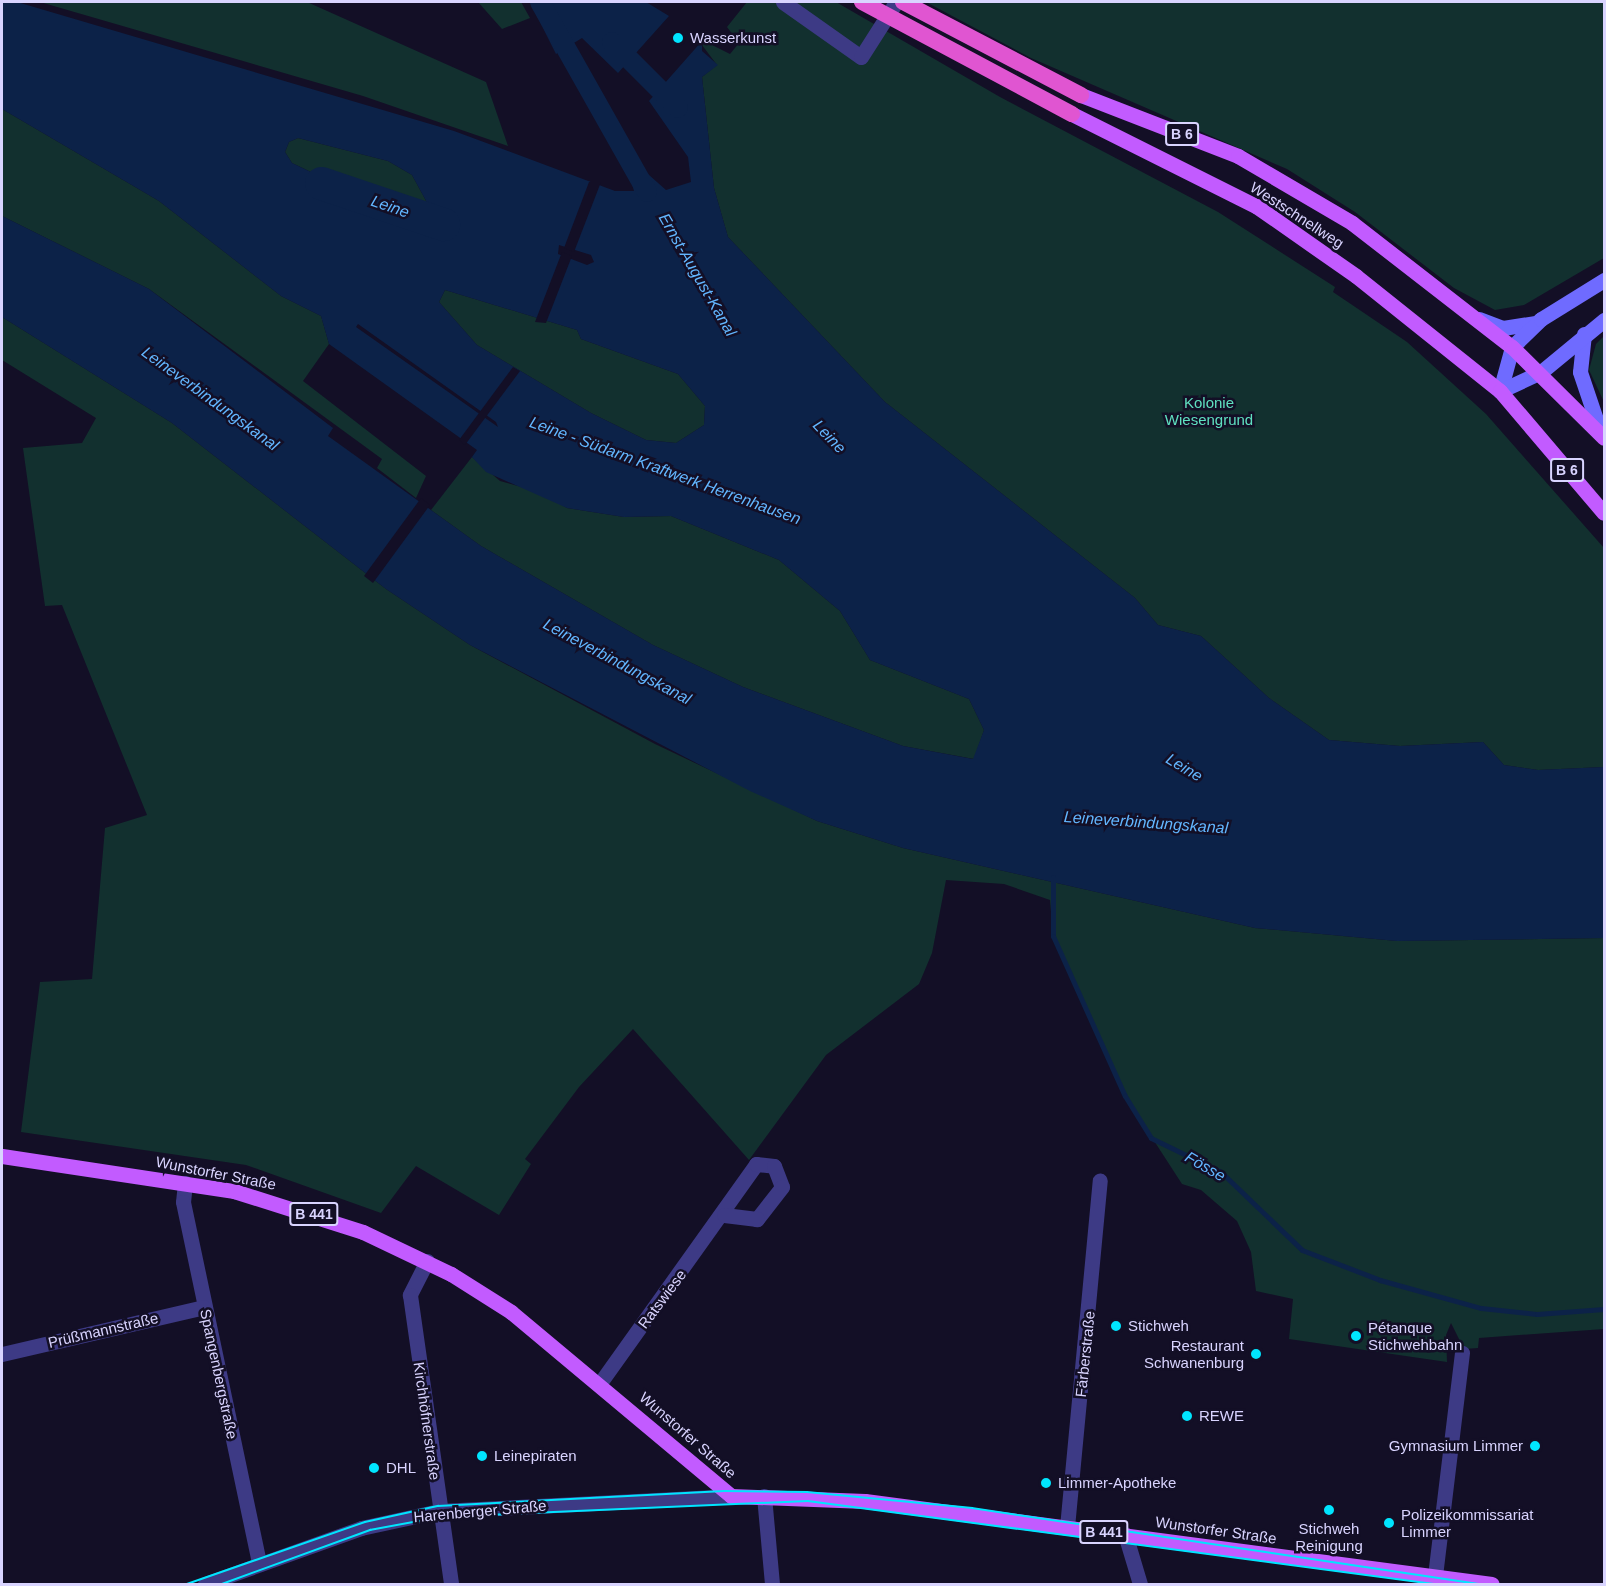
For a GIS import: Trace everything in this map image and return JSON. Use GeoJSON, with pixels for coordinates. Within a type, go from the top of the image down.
{"type":"FeatureCollection","features":[{"type":"Feature","properties":{"kind":"highway","name":"Westschnellweg"},"geometry":{"type":"LineString","coordinates":[[862,2],[1072,114]]}},
{"type":"Feature","properties":{"kind":"highway","name":"Westschnellweg"},"geometry":{"type":"LineString","coordinates":[[903,2],[1081,95]]}},
{"type":"Feature","properties":{"kind":"main road","name":"Westschnellweg"},"geometry":{"type":"LineString","coordinates":[[1081,95],[1238,156],[1352,224],[1512,347],[1541,372],[1603,436]]}},
{"type":"Feature","properties":{"kind":"main road","name":"Westschnellweg"},"geometry":{"type":"LineString","coordinates":[[1072,114],[1256,206],[1356,276],[1500,391],[1605,513]]}},
{"type":"Feature","properties":{"kind":"main road"},"geometry":{"type":"LineString","coordinates":[[1500,391],[1512,347],[1541,319],[1605,280]]}},
{"type":"Feature","properties":{"kind":"main road"},"geometry":{"type":"LineString","coordinates":[[1470,313],[1503,328],[1541,319]]}},
{"type":"Feature","properties":{"kind":"main road"},"geometry":{"type":"LineString","coordinates":[[1500,391],[1541,372],[1584,334],[1605,320]]}},
{"type":"Feature","properties":{"kind":"main road"},"geometry":{"type":"LineString","coordinates":[[1584,334],[1580,372],[1603,436]]}},
{"type":"Feature","properties":{"kind":"main road","name":"Wunstorfer Straße"},"geometry":{"type":"LineString","coordinates":[[2,1156],[185,1183],[323,1216],[427,1261],[511,1312],[600,1383],[731,1496],[865,1501],[1125,1534],[1440,1583],[1492,1584]]}},
{"type":"Feature","properties":{"kind":"street"},"geometry":{"type":"LineString","coordinates":[[783,2],[861,57],[896,2]]}},
{"type":"Feature","properties":{"kind":"street","name":"Färberstraße"},"geometry":{"type":"LineString","coordinates":[[1067,1527],[1100,1181]]}},
{"type":"Feature","properties":{"kind":"street","name":"Spangenbergstraße"},"geometry":{"type":"LineString","coordinates":[[185,1183],[183,1202],[260,1564]]}},
{"type":"Feature","properties":{"kind":"street","name":"Ratswiese"},"geometry":{"type":"LineString","coordinates":[[600,1383],[724,1215]]}},
{"type":"Feature","properties":{"kind":"street","name":"Kirchhöfnerstraße"},"geometry":{"type":"LineString","coordinates":[[427,1261],[410,1295],[450,1580]]}},
{"type":"Feature","properties":{"kind":"street","name":"Prüßmannstraße"},"geometry":{"type":"LineString","coordinates":[[2,1353],[204,1307]]}},
{"type":"Feature","properties":{"kind":"street"},"geometry":{"type":"LineString","coordinates":[[1440,1583],[1462,1353]]}},
{"type":"Feature","properties":{"kind":"street","name":"Harenberger Straße"},"geometry":{"type":"LineString","coordinates":[[205,1584],[227,1581],[260,1564],[361,1528],[439,1511],[731,1496]]}},
{"type":"Feature","properties":{"kind":"street"},"geometry":{"type":"LineString","coordinates":[[764,1496],[772,1584]]}},
{"type":"Feature","properties":{"kind":"street"},"geometry":{"type":"LineString","coordinates":[[1125,1534],[1140,1584]]}},
{"type":"Feature","properties":{"kind":"green space"},"geometry":{"type":"Polygon","coordinates":[[[40,2],[307,2],[486,82],[508,146],[363,96],[40,2]]]}},
{"type":"Feature","properties":{"kind":"green space"},"geometry":{"type":"Polygon","coordinates":[[[478,2],[521,2],[530,18],[502,29],[478,2]]]}},
{"type":"Feature","properties":{"kind":"green space","name":"Kolonie Wiesengrund"},"geometry":{"type":"Polygon","coordinates":[[[747,2],[836,2],[1000,97],[1218,212],[1335,287],[1333,292],[1407,342],[1486,414],[1604,548],[1604,767],[1538,770],[1504,765],[1483,742],[1400,746],[1329,740],[1269,698],[1201,636],[1158,625],[1135,598],[885,402],[728,237],[714,188],[702,77],[717,65],[702,45],[704,41],[730,54],[739,43],[727,27],[747,2]]]}},
{"type":"Feature","properties":{"kind":"green space"},"geometry":{"type":"Polygon","coordinates":[[[926,2],[1604,2],[1604,258],[1524,305],[1495,310],[1454,288],[1355,212],[1287,169],[1031,58],[926,2]]]}},
{"type":"Feature","properties":{"kind":"green space"},"geometry":{"type":"Polygon","coordinates":[[[2,109],[159,201],[281,296],[321,316],[329,344],[303,381],[426,476],[416,498],[377,468],[382,459],[149,289],[2,216],[2,109]]]}},
{"type":"Feature","properties":{"kind":"green space"},"geometry":{"type":"Polygon","coordinates":[[[298,138],[388,161],[412,175],[430,208],[386,208],[292,163],[285,152],[289,142],[298,138]]]}},
{"type":"Feature","properties":{"kind":"green space"},"geometry":{"type":"Polygon","coordinates":[[[445,290],[577,330],[581,339],[678,374],[705,406],[704,425],[676,443],[646,440],[591,413],[477,345],[439,302],[445,290]]]}},
{"type":"Feature","properties":{"kind":"green space"},"geometry":{"type":"Polygon","coordinates":[[[2,317],[172,423],[386,589],[470,645],[655,744],[817,821],[903,848],[1255,928],[1397,941],[1604,938],[1604,1329],[1479,1338],[1478,1348],[1464,1349],[1451,1323],[1446,1335],[1447,1362],[1289,1339],[1293,1299],[1256,1291],[1251,1252],[1237,1221],[1201,1190],[1182,1184],[1125,1096],[1053,936],[1050,900],[1004,884],[946,880],[932,953],[919,984],[826,1055],[749,1160],[633,1029],[579,1087],[525,1159],[531,1164],[499,1215],[416,1166],[381,1213],[246,1165],[21,1132],[40,982],[92,979],[105,828],[147,815],[62,605],[45,606],[23,448],[82,443],[96,418],[2,360],[2,317]]]}},
{"type":"Feature","properties":{"kind":"green space"},"geometry":{"type":"Polygon","coordinates":[[[1604,336],[1604,402],[1589,370],[1596,344],[1604,336]]]}},
{"type":"Feature","properties":{"kind":"green space"},"geometry":{"type":"Polygon","coordinates":[[[472,457],[500,481],[540,492],[567,508],[624,517],[671,516],[779,560],[840,611],[870,660],[969,699],[984,730],[974,759],[903,746],[743,687],[653,645],[481,546],[431,510],[472,457]]]}},
{"type":"Feature","properties":{"kind":"water"},"geometry":{"type":"Polygon","coordinates":[[[2,2],[17,2],[454,131],[615,191],[634,191],[629,172],[640,167],[666,190],[691,182],[688,157],[649,101],[702,41],[702,51],[718,65],[702,77],[714,188],[728,237],[885,402],[1135,598],[1158,625],[1201,636],[1269,698],[1329,740],[1400,746],[1483,742],[1504,765],[1538,770],[1604,767],[1604,938],[1397,941],[1255,928],[903,848],[817,821],[750,791],[470,645],[386,589],[172,423],[2,317],[2,216],[149,289],[333,428],[328,436],[481,546],[653,645],[743,687],[903,746],[973,759],[984,730],[969,699],[870,660],[840,611],[779,560],[671,516],[624,517],[567,508],[486,472],[472,457],[477,450],[329,344],[321,316],[281,296],[159,201],[2,109],[2,2]],[[298,138],[289,142],[285,152],[292,163],[386,208],[430,208],[412,175],[388,161],[298,138]],[[559,245],[558,254],[587,265],[594,262],[591,255],[559,245]],[[445,290],[439,302],[477,345],[591,413],[646,440],[676,443],[704,425],[705,406],[678,374],[581,339],[577,330],[445,290]],[[358,324],[356,327],[498,427],[496,422],[358,324]]]}},
{"type":"Feature","properties":{"kind":"water"},"geometry":{"type":"Polygon","coordinates":[[[530,2],[646,2],[669,16],[618,73],[582,38],[556,54],[530,2]]]}},
{"type":"Feature","properties":{"kind":"pier"},"geometry":{"type":"Polygon","coordinates":[[[589,182],[601,182],[574,252],[564,248],[589,182]]]}},
{"type":"Feature","properties":{"kind":"pier"},"geometry":{"type":"Polygon","coordinates":[[[562,252],[572,256],[546,323],[535,322],[562,252]]]}},
{"type":"Feature","properties":{"kind":"pier"},"geometry":{"type":"Polygon","coordinates":[[[513,367],[520,371],[465,445],[459,440],[513,367]]]}},
{"type":"Feature","properties":{"kind":"pier"},"geometry":{"type":"Polygon","coordinates":[[[421,498],[430,505],[373,583],[364,576],[421,498]]]}},
{"type":"Feature","properties":{"kind":"waterway","name":"Ernst-August-Kanal"},"geometry":{"type":"LineString","coordinates":[[540,2],[647,192]]}},
{"type":"Feature","properties":{"kind":"waterway","name":"Ernst-August-Kanal"},"geometry":{"type":"LineString","coordinates":[[612,42],[678,108]]}},
{"type":"Feature","properties":{"kind":"waterway","name":"Leine"},"geometry":{"type":"LineString","coordinates":[[321,183],[443,224]]}},
{"type":"Feature","properties":{"kind":"waterway","name":"Fösse"},"geometry":{"type":"LineString","coordinates":[[1053,877],[1053,936],[1125,1096],[1151,1138],[1221,1172],[1302,1250],[1380,1280],[1481,1308],[1537,1314],[1604,1309]]}},
{"type":"Feature","properties":{"kind":"tram line"},"geometry":{"type":"LineString","coordinates":[[187,1584],[365,1522],[438,1506],[724,1491],[807,1492],[972,1508],[1478,1584]]}},
{"type":"Feature","properties":{"kind":"tram line"},"geometry":{"type":"LineString","coordinates":[[222,1584],[370,1530],[440,1517],[808,1501],[1434,1584]]}},
{"type":"Feature","properties":{"kind":"place","name":"Wasserkunst"},"geometry":{"type":"Point","coordinates":[678,38]}},
{"type":"Feature","properties":{"kind":"place","name":"Stichweh"},"geometry":{"type":"Point","coordinates":[1116,1326]}},
{"type":"Feature","properties":{"kind":"place","name":"Pétanque Stichwehbahn"},"geometry":{"type":"Point","coordinates":[1356,1336]}},
{"type":"Feature","properties":{"kind":"place","name":"Restaurant Schwanenburg"},"geometry":{"type":"Point","coordinates":[1256,1354]}},
{"type":"Feature","properties":{"kind":"place","name":"REWE"},"geometry":{"type":"Point","coordinates":[1187,1416]}},
{"type":"Feature","properties":{"kind":"place","name":"Gymnasium Limmer"},"geometry":{"type":"Point","coordinates":[1535,1446]}},
{"type":"Feature","properties":{"kind":"place","name":"Leinepiraten"},"geometry":{"type":"Point","coordinates":[482,1456]}},
{"type":"Feature","properties":{"kind":"place","name":"DHL"},"geometry":{"type":"Point","coordinates":[374,1468]}},
{"type":"Feature","properties":{"kind":"place","name":"Limmer-Apotheke"},"geometry":{"type":"Point","coordinates":[1046,1483]}},
{"type":"Feature","properties":{"kind":"place","name":"Stichweh Reinigung"},"geometry":{"type":"Point","coordinates":[1329,1510]}},
{"type":"Feature","properties":{"kind":"place","name":"Polizeikommissariat Limmer"},"geometry":{"type":"Point","coordinates":[1389,1523]}},
{"type":"Feature","properties":{"kind":"water label","name":"Leineverbindungskanal"},"geometry":{"type":"Point","coordinates":[210,399]}},
{"type":"Feature","properties":{"kind":"water label","name":"Leine - Südarm Kraftwerk Herrenhausen"},"geometry":{"type":"Point","coordinates":[665,471]}},
{"type":"Feature","properties":{"kind":"water label","name":"Leineverbindungskanal"},"geometry":{"type":"Point","coordinates":[617,662]}},
{"type":"Feature","properties":{"kind":"water label","name":"Leineverbindungskanal"},"geometry":{"type":"Point","coordinates":[1146,823]}}]}
